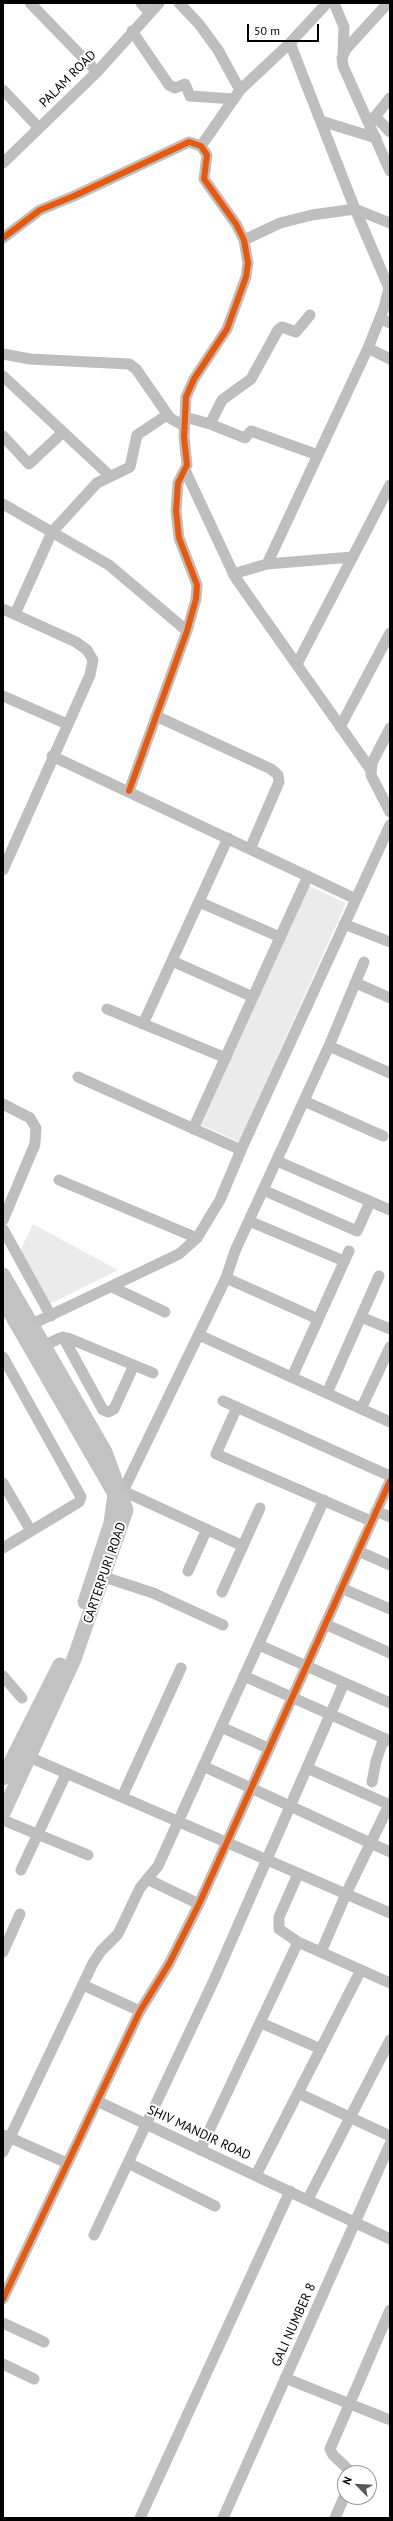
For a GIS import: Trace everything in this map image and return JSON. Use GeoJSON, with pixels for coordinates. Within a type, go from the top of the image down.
{"type":"FeatureCollection","features":[{"type":"Feature","properties":{"kind":"main road"},"geometry":{"type":"LineString","coordinates":[[3,1275],[25,1327],[119,1493]]}},
{"type":"Feature","properties":{"kind":"main road"},"geometry":{"type":"LineString","coordinates":[[3,1300],[25,1327]]}},
{"type":"Feature","properties":{"kind":"main road","name":"CARTERPURI ROAD"},"geometry":{"type":"LineString","coordinates":[[3,1813],[21,1754],[75,1637],[98,1578],[119,1493]]}},
{"type":"Feature","properties":{"kind":"main road","name":"CARTERPURI ROAD"},"geometry":{"type":"LineString","coordinates":[[3,1778],[21,1754]]}},
{"type":"Feature","properties":{"kind":"street"},"geometry":{"type":"LineString","coordinates":[[30,3],[97,72]]}},
{"type":"Feature","properties":{"kind":"street"},"geometry":{"type":"LineString","coordinates":[[141,3],[149,12]]}},
{"type":"Feature","properties":{"kind":"street","name":"PALAM ROAD"},"geometry":{"type":"LineString","coordinates":[[3,162],[97,72],[149,12],[159,3]]}},
{"type":"Feature","properties":{"kind":"street"},"geometry":{"type":"LineString","coordinates":[[179,3],[199,24],[218,50],[237,94]]}},
{"type":"Feature","properties":{"kind":"street"},"geometry":{"type":"LineString","coordinates":[[201,146],[237,94],[290,43],[327,3]]}},
{"type":"Feature","properties":{"kind":"street"},"geometry":{"type":"LineString","coordinates":[[334,3],[344,27],[343,66],[372,119],[376,138],[390,171]]}},
{"type":"Feature","properties":{"kind":"street"},"geometry":{"type":"LineString","coordinates":[[343,56],[346,49],[388,3]]}},
{"type":"Feature","properties":{"kind":"street"},"geometry":{"type":"LineString","coordinates":[[132,31],[169,85],[175,88],[185,84],[190,96],[237,94]]}},
{"type":"Feature","properties":{"kind":"street"},"geometry":{"type":"LineString","coordinates":[[268,564],[368,348],[389,291],[290,43]]}},
{"type":"Feature","properties":{"kind":"street"},"geometry":{"type":"LineString","coordinates":[[3,90],[39,128]]}},
{"type":"Feature","properties":{"kind":"street"},"geometry":{"type":"LineString","coordinates":[[372,119],[390,98]]}},
{"type":"Feature","properties":{"kind":"street"},"geometry":{"type":"LineString","coordinates":[[372,119],[390,132]]}},
{"type":"Feature","properties":{"kind":"street"},"geometry":{"type":"LineString","coordinates":[[321,121],[376,138]]}},
{"type":"Feature","properties":{"kind":"street"},"geometry":{"type":"LineString","coordinates":[[3,238],[40,210],[74,196],[182,144],[189,142],[201,146],[207,155],[204,179],[236,224],[244,240],[248,263],[242,288],[225,334],[190,386],[186,397],[184,422],[185,470],[233,574],[371,770]]}},
{"type":"Feature","properties":{"kind":"street"},"geometry":{"type":"LineString","coordinates":[[244,240],[291,220],[355,209],[390,224]]}},
{"type":"Feature","properties":{"kind":"street"},"geometry":{"type":"LineString","coordinates":[[210,424],[222,400],[251,379],[278,330],[282,327],[296,332],[310,315]]}},
{"type":"Feature","properties":{"kind":"street"},"geometry":{"type":"LineString","coordinates":[[380,318],[390,323]]}},
{"type":"Feature","properties":{"kind":"street"},"geometry":{"type":"LineString","coordinates":[[368,348],[390,359]]}},
{"type":"Feature","properties":{"kind":"street"},"geometry":{"type":"LineString","coordinates":[[3,354],[36,359],[129,364],[136,369],[168,415],[184,422],[210,424],[245,438],[251,431],[318,455]]}},
{"type":"Feature","properties":{"kind":"street"},"geometry":{"type":"LineString","coordinates":[[3,376],[62,433],[109,475]]}},
{"type":"Feature","properties":{"kind":"street"},"geometry":{"type":"LineString","coordinates":[[15,614],[52,532],[80,500],[109,475],[130,466],[137,435],[168,415]]}},
{"type":"Feature","properties":{"kind":"street"},"geometry":{"type":"LineString","coordinates":[[3,436],[29,464],[62,433]]}},
{"type":"Feature","properties":{"kind":"street"},"geometry":{"type":"LineString","coordinates":[[129,791],[187,631],[197,592],[197,585],[178,534],[176,490],[179,479],[185,470]]}},
{"type":"Feature","properties":{"kind":"street"},"geometry":{"type":"LineString","coordinates":[[297,664],[390,485]]}},
{"type":"Feature","properties":{"kind":"street"},"geometry":{"type":"LineString","coordinates":[[3,504],[115,570],[187,631]]}},
{"type":"Feature","properties":{"kind":"street"},"geometry":{"type":"LineString","coordinates":[[233,574],[268,564],[352,557]]}},
{"type":"Feature","properties":{"kind":"street"},"geometry":{"type":"LineString","coordinates":[[3,609],[76,642],[91,655],[92,660],[90,675],[52,756],[3,870]]}},
{"type":"Feature","properties":{"kind":"street"},"geometry":{"type":"LineString","coordinates":[[340,727],[390,633]]}},
{"type":"Feature","properties":{"kind":"street"},"geometry":{"type":"LineString","coordinates":[[3,696],[67,724]]}},
{"type":"Feature","properties":{"kind":"street"},"geometry":{"type":"LineString","coordinates":[[156,716],[271,769],[278,775],[280,782],[250,849]]}},
{"type":"Feature","properties":{"kind":"street"},"geometry":{"type":"LineString","coordinates":[[390,728],[372,763],[371,770],[373,782],[390,812]]}},
{"type":"Feature","properties":{"kind":"street"},"geometry":{"type":"LineString","coordinates":[[52,756],[356,899]]}},
{"type":"Feature","properties":{"kind":"street"},"geometry":{"type":"LineString","coordinates":[[25,1327],[52,1316],[179,1254],[197,1238],[220,1200],[241,1150],[390,825]]}},
{"type":"Feature","properties":{"kind":"street"},"geometry":{"type":"LineString","coordinates":[[143,1024],[228,838]]}},
{"type":"Feature","properties":{"kind":"street"},"geometry":{"type":"LineString","coordinates":[[194,1129],[308,876]]}},
{"type":"Feature","properties":{"kind":"street"},"geometry":{"type":"LineString","coordinates":[[199,902],[280,937]]}},
{"type":"Feature","properties":{"kind":"street"},"geometry":{"type":"LineString","coordinates":[[344,924],[390,942]]}},
{"type":"Feature","properties":{"kind":"street"},"geometry":{"type":"LineString","coordinates":[[172,961],[253,997]]}},
{"type":"Feature","properties":{"kind":"street"},"geometry":{"type":"LineString","coordinates":[[243,1546],[207,1529],[119,1493],[199,1335],[226,1278],[249,1221],[329,1046],[364,962]]}},
{"type":"Feature","properties":{"kind":"street"},"geometry":{"type":"LineString","coordinates":[[356,983],[390,998]]}},
{"type":"Feature","properties":{"kind":"street"},"geometry":{"type":"LineString","coordinates":[[107,1009],[226,1058]]}},
{"type":"Feature","properties":{"kind":"street"},"geometry":{"type":"LineString","coordinates":[[329,1046],[390,1073]]}},
{"type":"Feature","properties":{"kind":"street"},"geometry":{"type":"LineString","coordinates":[[78,1077],[241,1150]]}},
{"type":"Feature","properties":{"kind":"street"},"geometry":{"type":"LineString","coordinates":[[304,1101],[383,1136]]}},
{"type":"Feature","properties":{"kind":"street"},"geometry":{"type":"LineString","coordinates":[[3,1104],[30,1118],[36,1128],[35,1144],[3,1220]]}},
{"type":"Feature","properties":{"kind":"street"},"geometry":{"type":"LineString","coordinates":[[277,1161],[390,1210]]}},
{"type":"Feature","properties":{"kind":"street"},"geometry":{"type":"LineString","coordinates":[[60,1180],[197,1238]]}},
{"type":"Feature","properties":{"kind":"street"},"geometry":{"type":"LineString","coordinates":[[263,1190],[357,1231],[370,1202]]}},
{"type":"Feature","properties":{"kind":"street"},"geometry":{"type":"LineString","coordinates":[[249,1221],[346,1256],[292,1377]]}},
{"type":"Feature","properties":{"kind":"street"},"geometry":{"type":"LineString","coordinates":[[3,1228],[52,1316]]}},
{"type":"Feature","properties":{"kind":"street"},"geometry":{"type":"LineString","coordinates":[[327,1394],[379,1276]]}},
{"type":"Feature","properties":{"kind":"street"},"geometry":{"type":"LineString","coordinates":[[226,1278],[318,1319]]}},
{"type":"Feature","properties":{"kind":"street"},"geometry":{"type":"LineString","coordinates":[[112,1287],[165,1312]]}},
{"type":"Feature","properties":{"kind":"street"},"geometry":{"type":"LineString","coordinates":[[361,1317],[390,1329]]}},
{"type":"Feature","properties":{"kind":"street"},"geometry":{"type":"LineString","coordinates":[[199,1335],[390,1422]]}},
{"type":"Feature","properties":{"kind":"street"},"geometry":{"type":"LineString","coordinates":[[38,1349],[63,1337],[153,1373]]}},
{"type":"Feature","properties":{"kind":"street"},"geometry":{"type":"LineString","coordinates":[[63,1337],[103,1410],[108,1412],[114,1409],[134,1365]]}},
{"type":"Feature","properties":{"kind":"street"},"geometry":{"type":"LineString","coordinates":[[361,1409],[390,1347]]}},
{"type":"Feature","properties":{"kind":"street"},"geometry":{"type":"LineString","coordinates":[[3,1357],[81,1497],[79,1502],[3,1548]]}},
{"type":"Feature","properties":{"kind":"street"},"geometry":{"type":"LineString","coordinates":[[224,1401],[390,1476]]}},
{"type":"Feature","properties":{"kind":"street"},"geometry":{"type":"LineString","coordinates":[[237,1407],[216,1454],[324,1500],[373,1516],[390,1517]]}},
{"type":"Feature","properties":{"kind":"street"},"geometry":{"type":"LineString","coordinates":[[3,2299],[140,2011],[169,1964],[199,1904],[250,1787],[326,1624],[373,1516],[390,1481]]}},
{"type":"Feature","properties":{"kind":"street"},"geometry":{"type":"LineString","coordinates":[[5,1490],[31,1531]]}},
{"type":"Feature","properties":{"kind":"street"},"geometry":{"type":"LineString","coordinates":[[3,2152],[6,2136],[101,1951],[118,1934],[147,1878],[158,1866],[324,1500]]}},
{"type":"Feature","properties":{"kind":"street"},"geometry":{"type":"LineString","coordinates":[[222,1592],[260,1508]]}},
{"type":"Feature","properties":{"kind":"street"},"geometry":{"type":"LineString","coordinates":[[188,1570],[207,1529]]}},
{"type":"Feature","properties":{"kind":"street"},"geometry":{"type":"LineString","coordinates":[[358,1551],[390,1565]]}},
{"type":"Feature","properties":{"kind":"street"},"geometry":{"type":"LineString","coordinates":[[98,1578],[172,1601],[223,1625]]}},
{"type":"Feature","properties":{"kind":"street"},"geometry":{"type":"LineString","coordinates":[[341,1588],[390,1609]]}},
{"type":"Feature","properties":{"kind":"street"},"geometry":{"type":"LineString","coordinates":[[326,1624],[390,1653]]}},
{"type":"Feature","properties":{"kind":"street"},"geometry":{"type":"LineString","coordinates":[[259,1645],[390,1704]]}},
{"type":"Feature","properties":{"kind":"street"},"geometry":{"type":"LineString","coordinates":[[122,1797],[181,1668]]}},
{"type":"Feature","properties":{"kind":"street"},"geometry":{"type":"LineString","coordinates":[[3,1676],[22,1698]]}},
{"type":"Feature","properties":{"kind":"street"},"geometry":{"type":"LineString","coordinates":[[244,1676],[387,1739],[376,1761],[372,1782]]}},
{"type":"Feature","properties":{"kind":"street"},"geometry":{"type":"LineString","coordinates":[[94,2235],[147,2124],[267,1860],[344,1683]]}},
{"type":"Feature","properties":{"kind":"street"},"geometry":{"type":"LineString","coordinates":[[221,1727],[268,1748]]}},
{"type":"Feature","properties":{"kind":"street"},"geometry":{"type":"LineString","coordinates":[[21,1754],[390,1913]]}},
{"type":"Feature","properties":{"kind":"street"},"geometry":{"type":"LineString","coordinates":[[203,1766],[291,1805],[390,1852]]}},
{"type":"Feature","properties":{"kind":"street"},"geometry":{"type":"LineString","coordinates":[[308,1768],[390,1804],[346,1894],[321,1952]]}},
{"type":"Feature","properties":{"kind":"street"},"geometry":{"type":"LineString","coordinates":[[21,1870],[66,1774]]}},
{"type":"Feature","properties":{"kind":"street"},"geometry":{"type":"LineString","coordinates":[[3,1820],[88,1855]]}},
{"type":"Feature","properties":{"kind":"street"},"geometry":{"type":"LineString","coordinates":[[298,1874],[278,1922],[283,1933],[298,1942],[390,1983]]}},
{"type":"Feature","properties":{"kind":"street"},"geometry":{"type":"LineString","coordinates":[[147,1878],[199,1904]]}},
{"type":"Feature","properties":{"kind":"street"},"geometry":{"type":"LineString","coordinates":[[3,1952],[20,1914]]}},
{"type":"Feature","properties":{"kind":"street"},"geometry":{"type":"LineString","coordinates":[[200,2150],[298,1942]]}},
{"type":"Feature","properties":{"kind":"street"},"geometry":{"type":"LineString","coordinates":[[256,2175],[362,1970]]}},
{"type":"Feature","properties":{"kind":"street"},"geometry":{"type":"LineString","coordinates":[[83,1985],[140,2011]]}},
{"type":"Feature","properties":{"kind":"street"},"geometry":{"type":"LineString","coordinates":[[261,2023],[321,2049]]}},
{"type":"Feature","properties":{"kind":"street"},"geometry":{"type":"LineString","coordinates":[[308,2199],[390,2040]]}},
{"type":"Feature","properties":{"kind":"street"},"geometry":{"type":"LineString","coordinates":[[298,2093],[390,2136]]}},
{"type":"Feature","properties":{"kind":"street","name":"SHIV MANDIR ROAD"},"geometry":{"type":"LineString","coordinates":[[97,2101],[308,2199],[390,2239]]}},
{"type":"Feature","properties":{"kind":"street"},"geometry":{"type":"LineString","coordinates":[[6,2136],[67,2163]]}},
{"type":"Feature","properties":{"kind":"street","name":"GALI NUMBER 8"},"geometry":{"type":"LineString","coordinates":[[223,2518],[390,2144]]}},
{"type":"Feature","properties":{"kind":"street"},"geometry":{"type":"LineString","coordinates":[[128,2163],[215,2206]]}},
{"type":"Feature","properties":{"kind":"street"},"geometry":{"type":"LineString","coordinates":[[140,2518],[290,2191]]}},
{"type":"Feature","properties":{"kind":"street"},"geometry":{"type":"LineString","coordinates":[[343,2465],[332,2455],[330,2449],[390,2310]]}},
{"type":"Feature","properties":{"kind":"street"},"geometry":{"type":"LineString","coordinates":[[3,2323],[44,2342]]}},
{"type":"Feature","properties":{"kind":"street"},"geometry":{"type":"LineString","coordinates":[[3,2364],[34,2379]]}},
{"type":"Feature","properties":{"kind":"street"},"geometry":{"type":"LineString","coordinates":[[285,2378],[390,2420]]}},
{"type":"Feature","properties":{"kind":"street"},"geometry":{"type":"LineString","coordinates":[[334,2518],[340,2505]]}},
{"type":"Feature","properties":{"kind":"shaded area"},"geometry":{"type":"Polygon","coordinates":[[[307,885],[346,903],[239,1142],[201,1125],[307,885]]]}},
{"type":"Feature","properties":{"kind":"shaded area"},"geometry":{"type":"Polygon","coordinates":[[[33,1224],[118,1270],[48,1305],[19,1253],[33,1224]]]}},
{"type":"Feature","properties":{"kind":"cycle path"},"geometry":{"type":"LineString","coordinates":[[3,238],[40,210],[74,196],[189,142],[201,146],[207,155],[204,179],[236,224],[244,240],[248,263],[246,277],[227,329],[194,379],[186,397],[184,437],[187,465],[178,483],[176,511],[179,538],[197,585],[196,599],[187,631],[129,791]]}},
{"type":"Feature","properties":{"kind":"cycle path"},"geometry":{"type":"LineString","coordinates":[[3,2299],[140,2011],[169,1964],[199,1904],[390,1481]]}}]}
